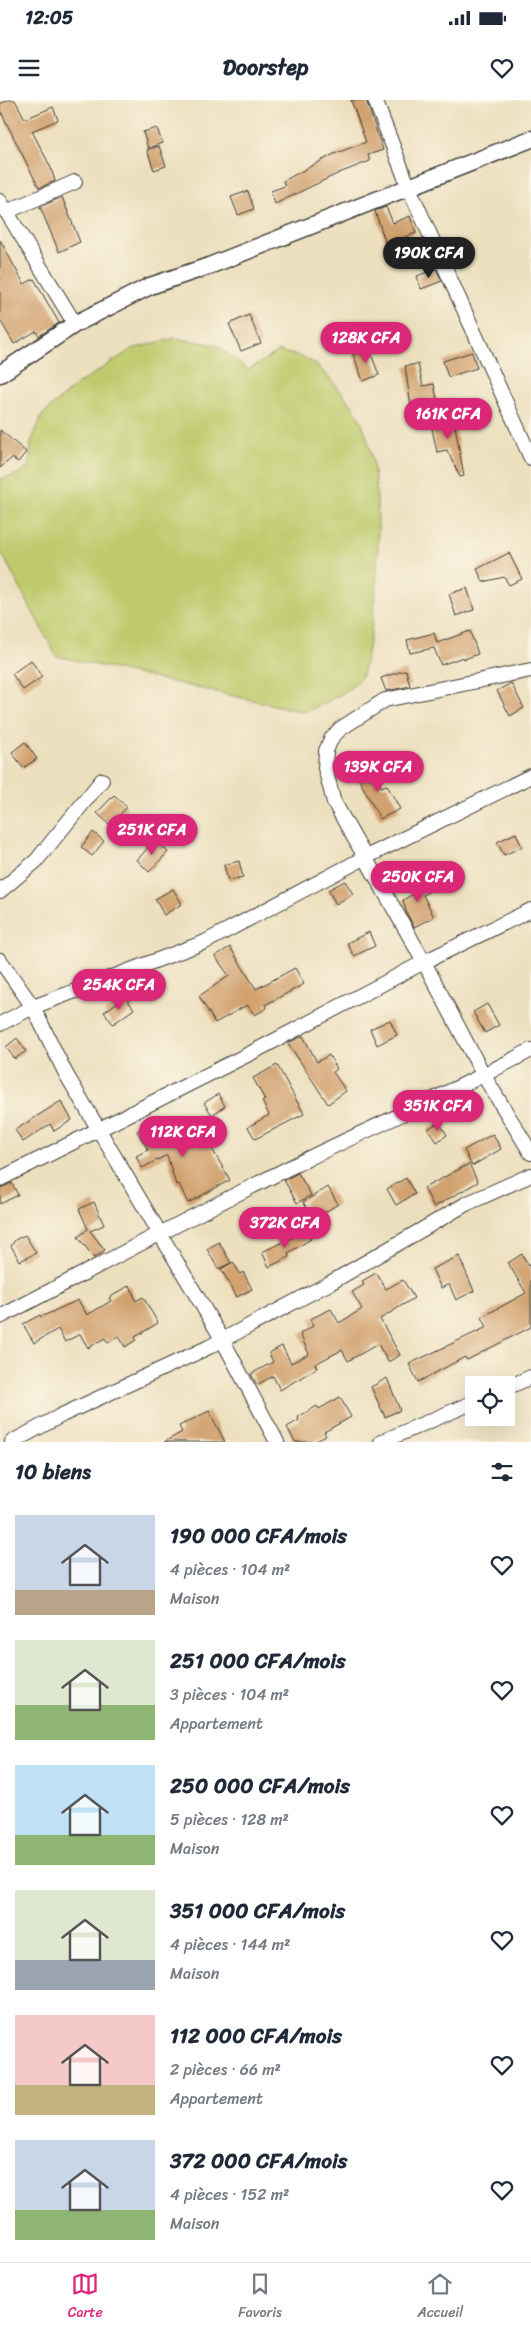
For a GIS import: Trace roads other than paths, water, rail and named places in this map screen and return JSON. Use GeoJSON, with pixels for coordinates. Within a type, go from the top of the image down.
{"type":"FeatureCollection","features":[{"type":"Feature","properties":{"kind":"street"},"geometry":{"type":"LineString","coordinates":[[375,100],[409,188],[531,458]]}},
{"type":"Feature","properties":{"kind":"street"},"geometry":{"type":"LineString","coordinates":[[0,374],[75,324],[150,286],[209,266],[531,140]]}},
{"type":"Feature","properties":{"kind":"street"},"geometry":{"type":"LineString","coordinates":[[75,182],[3,207],[75,324]]}},
{"type":"Feature","properties":{"kind":"street"},"geometry":{"type":"LineString","coordinates":[[531,670],[385,700],[340,729],[331,739],[326,751],[325,768],[334,802],[424,962],[484,1076],[531,1153]]}},
{"type":"Feature","properties":{"kind":"street"},"geometry":{"type":"LineString","coordinates":[[0,1024],[33,1007],[205,942],[366,858],[531,776]]}},
{"type":"Feature","properties":{"kind":"street"},"geometry":{"type":"LineString","coordinates":[[0,891],[36,860],[102,780]]}},
{"type":"Feature","properties":{"kind":"street"},"geometry":{"type":"LineString","coordinates":[[0,1179],[253,1052],[424,962],[531,910]]}},
{"type":"Feature","properties":{"kind":"street"},"geometry":{"type":"LineString","coordinates":[[0,960],[33,1007],[66,1074],[222,1339],[277,1442]]}},
{"type":"Feature","properties":{"kind":"street"},"geometry":{"type":"LineString","coordinates":[[0,1317],[159,1234],[414,1107],[484,1076],[531,1050]]}},
{"type":"Feature","properties":{"kind":"street"},"geometry":{"type":"LineString","coordinates":[[12,1442],[62,1415],[222,1339],[330,1283],[466,1204],[531,1175]]}},
{"type":"Feature","properties":{"kind":"street"},"geometry":{"type":"LineString","coordinates":[[515,1384],[531,1377]]}},
{"type":"Feature","properties":{"kind":"street"},"geometry":{"type":"LineString","coordinates":[[381,1442],[465,1406]]}}]}
